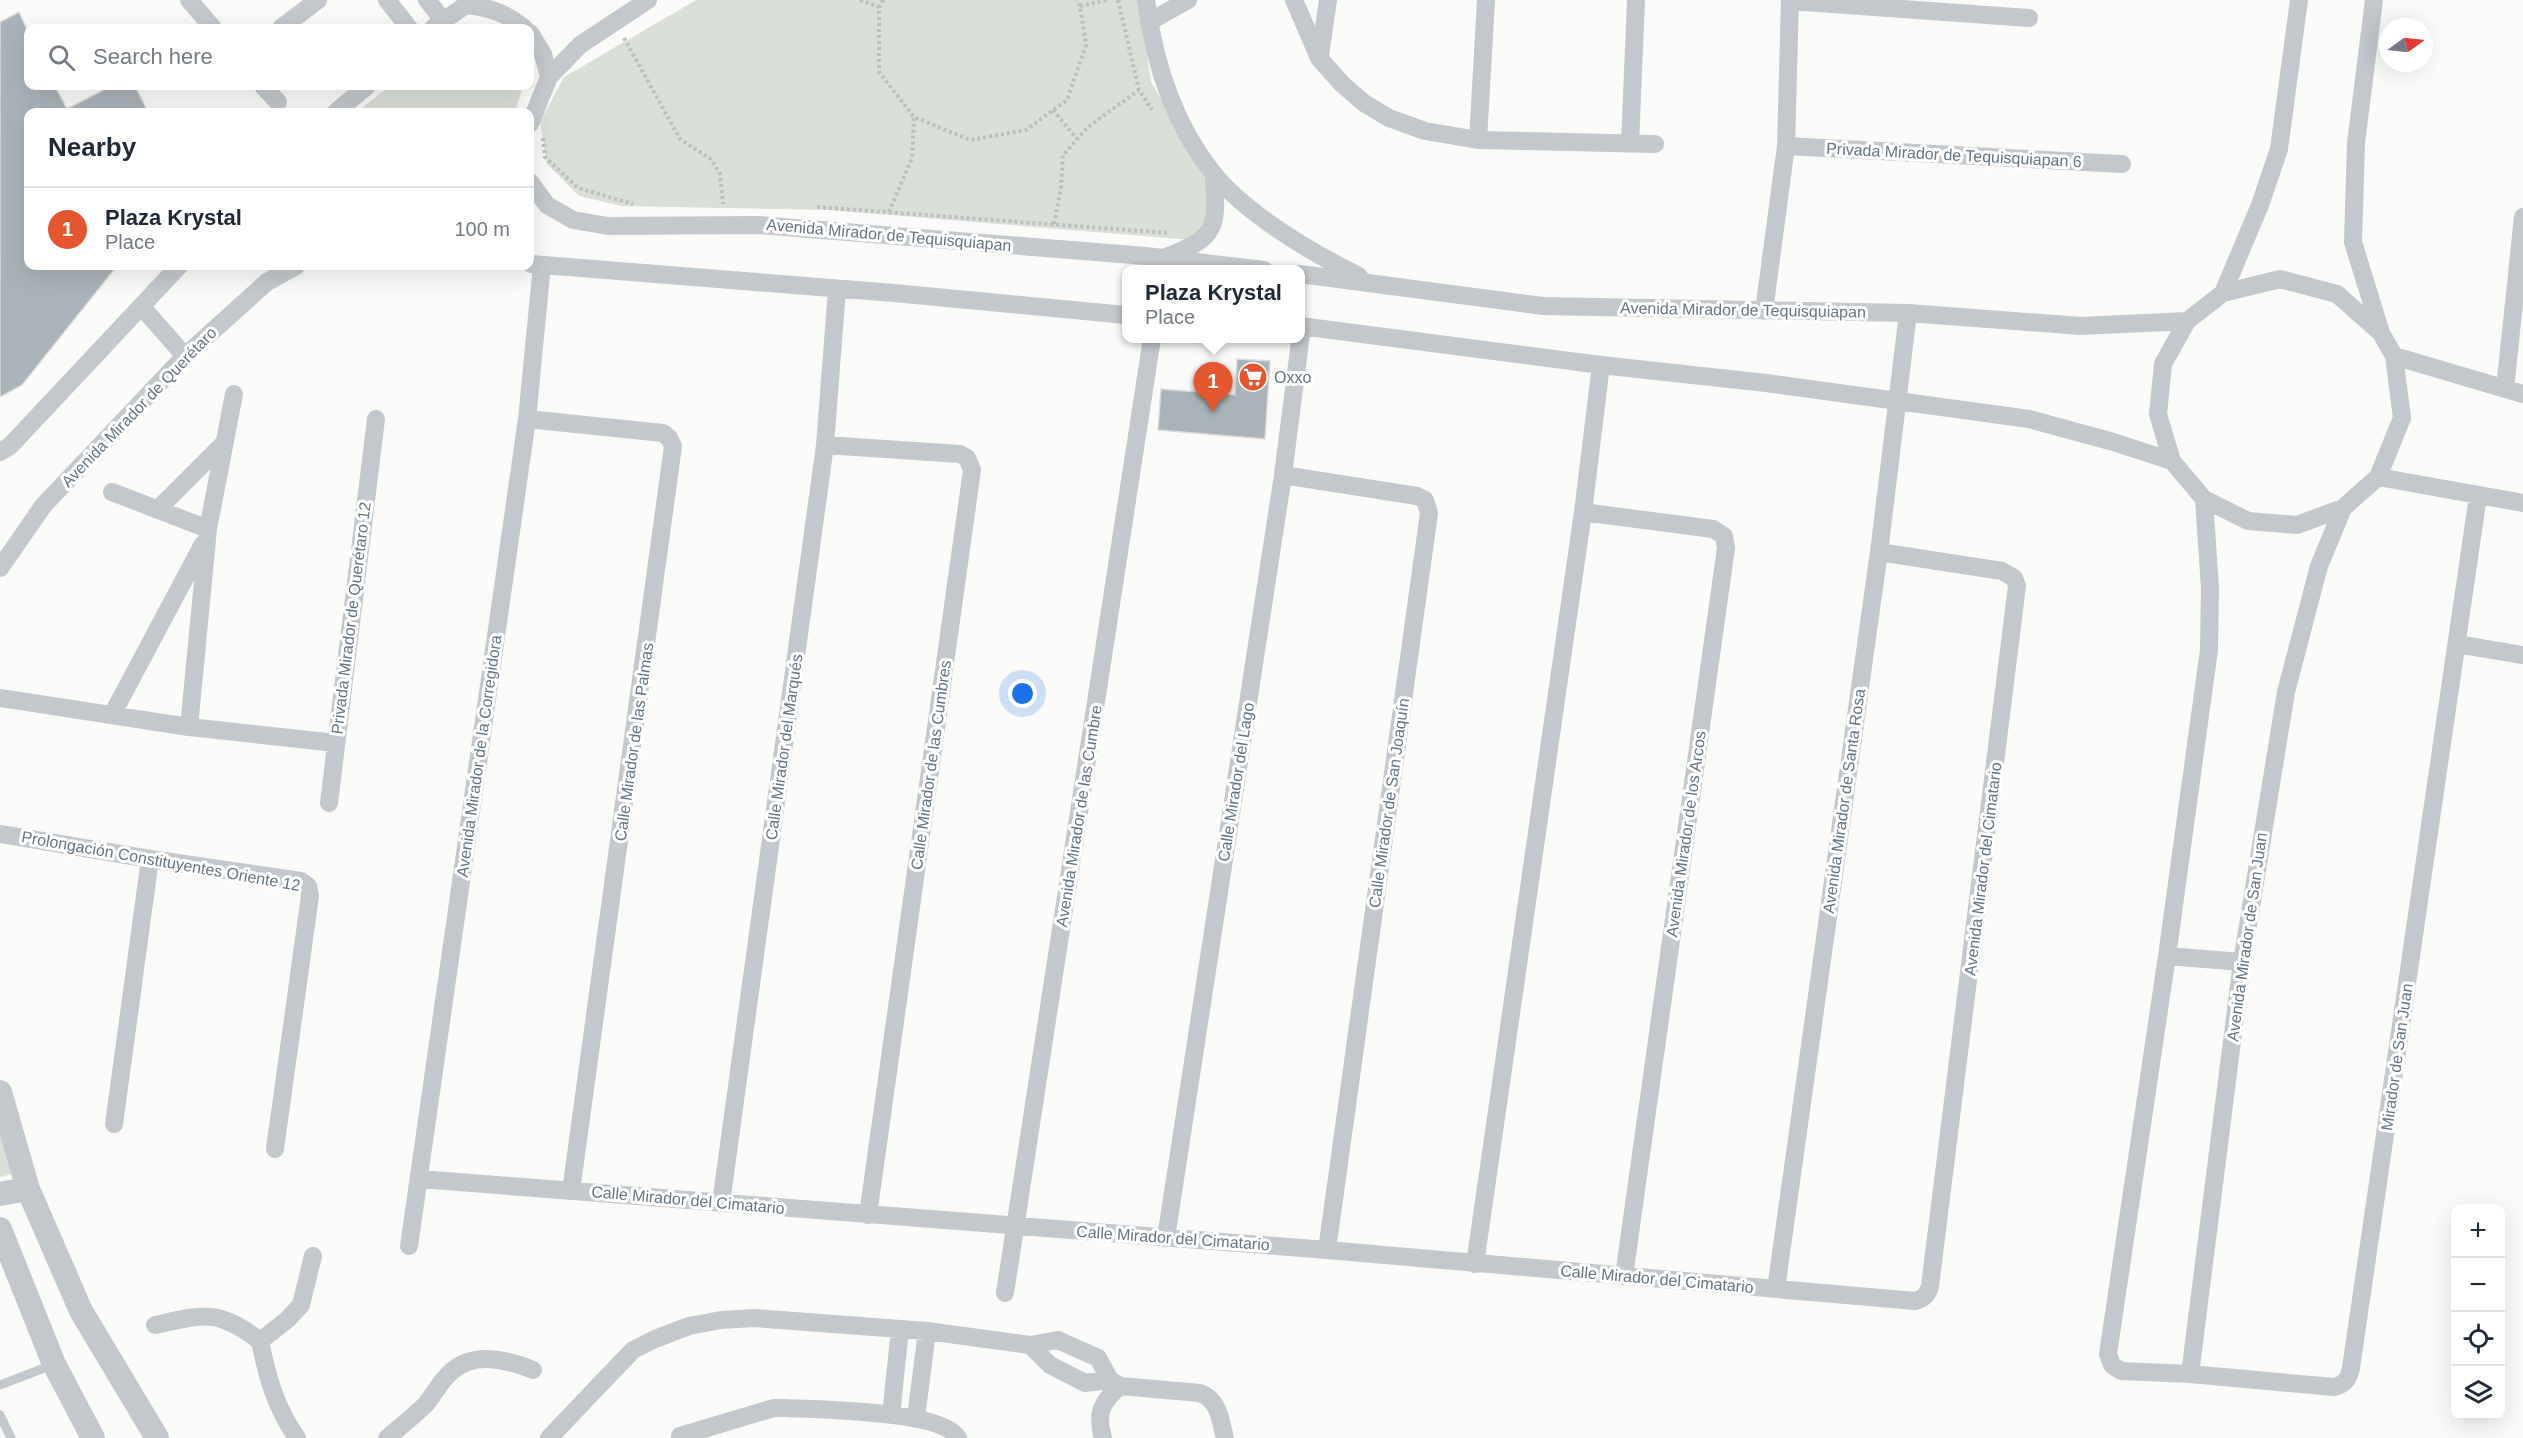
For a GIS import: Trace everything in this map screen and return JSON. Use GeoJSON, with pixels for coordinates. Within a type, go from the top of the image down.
{"type":"FeatureCollection","features":[{"type":"Feature","properties":{"kind":"street"},"geometry":{"type":"LineString","coordinates":[[189,0],[210,24]]}},
{"type":"Feature","properties":{"kind":"street"},"geometry":{"type":"LineString","coordinates":[[286,24],[318,0]]}},
{"type":"Feature","properties":{"kind":"street"},"geometry":{"type":"LineString","coordinates":[[387,0],[406,24]]}},
{"type":"Feature","properties":{"kind":"street"},"geometry":{"type":"LineString","coordinates":[[427,0],[438,24],[469,3],[488,7],[510,17],[519,24]]}},
{"type":"Feature","properties":{"kind":"street"},"geometry":{"type":"LineString","coordinates":[[549,77],[580,45],[648,0]]}},
{"type":"Feature","properties":{"kind":"street"},"geometry":{"type":"LineString","coordinates":[[1146,0],[1158,63],[1172,103],[1191,140],[1214,175],[1250,208],[1288,236],[1329,261],[1373,282]]}},
{"type":"Feature","properties":{"kind":"street"},"geometry":{"type":"LineString","coordinates":[[1149,22],[1188,0]]}},
{"type":"Feature","properties":{"kind":"street"},"geometry":{"type":"LineString","coordinates":[[1294,0],[1319,58],[1357,96],[1389,118],[1425,131],[1478,140],[1655,144]]}},
{"type":"Feature","properties":{"kind":"street"},"geometry":{"type":"LineString","coordinates":[[1319,58],[1328,0]]}},
{"type":"Feature","properties":{"kind":"street"},"geometry":{"type":"LineString","coordinates":[[1478,140],[1486,0]]}},
{"type":"Feature","properties":{"kind":"street"},"geometry":{"type":"LineString","coordinates":[[1630,144],[1636,0]]}},
{"type":"Feature","properties":{"kind":"street"},"geometry":{"type":"LineString","coordinates":[[2223,293],[2260,206],[2279,149],[2299,0]]}},
{"type":"Feature","properties":{"kind":"street"},"geometry":{"type":"LineString","coordinates":[[2374,0],[2356,143],[2353,242],[2381,333],[2394,356],[2402,418],[2378,477],[2343,508],[2297,525],[2258,522],[2248,521],[2204,499],[2172,461],[2158,414],[2163,364],[2187,321],[2223,293],[2280,279],[2337,294],[2381,333]]}},
{"type":"Feature","properties":{"kind":"street"},"geometry":{"type":"LineString","coordinates":[[1764,311],[1785,146],[1790,1],[2029,18]]}},
{"type":"Feature","properties":{"kind":"street"},"geometry":{"type":"LineString","coordinates":[[534,39],[543,54],[549,77],[536,130]]}},
{"type":"Feature","properties":{"kind":"street"},"geometry":{"type":"LineString","coordinates":[[267,90],[278,102]]}},
{"type":"Feature","properties":{"kind":"street"},"geometry":{"type":"LineString","coordinates":[[341,108],[362,90]]}},
{"type":"Feature","properties":{"kind":"street","name":"Privada Mirador de Tequisquiapan 6"},"geometry":{"type":"LineString","coordinates":[[1785,146],[2122,164]]}},
{"type":"Feature","properties":{"kind":"street"},"geometry":{"type":"LineString","coordinates":[[1163,264],[1199,243],[1208,235],[1214,222],[1216,209],[1214,175]]}},
{"type":"Feature","properties":{"kind":"street","name":"Avenida Mirador de Tequisquiapan"},"geometry":{"type":"LineString","coordinates":[[534,187],[547,205],[573,220],[608,226],[758,225],[1180,265]]}},
{"type":"Feature","properties":{"kind":"street"},"geometry":{"type":"LineString","coordinates":[[2505,389],[2523,217]]}},
{"type":"Feature","properties":{"kind":"street"},"geometry":{"type":"LineString","coordinates":[[536,265],[1122,315]]}},
{"type":"Feature","properties":{"kind":"street","name":"Avenida Mirador de la Corregidora"},"geometry":{"type":"LineString","coordinates":[[409,1246],[527,419],[536,265]]}},
{"type":"Feature","properties":{"kind":"street"},"geometry":{"type":"LineString","coordinates":[[0,452],[10,446],[175,270]]}},
{"type":"Feature","properties":{"kind":"street","name":"Avenida Mirador de Querétaro"},"geometry":{"type":"LineString","coordinates":[[0,568],[43,506],[185,356],[267,282],[289,270]]}},
{"type":"Feature","properties":{"kind":"street","name":"Avenida Mirador de Tequisquiapan"},"geometry":{"type":"LineString","coordinates":[[1305,275],[1543,306],[1908,313],[2081,326],[2187,321]]}},
{"type":"Feature","properties":{"kind":"street","name":"Calle Mirador del Marqués"},"geometry":{"type":"LineString","coordinates":[[721,1203],[825,445],[837,289]]}},
{"type":"Feature","properties":{"kind":"street"},"geometry":{"type":"LineString","coordinates":[[141,306],[185,356]]}},
{"type":"Feature","properties":{"kind":"street","name":"Avenida Mirador de Santa Rosa"},"geometry":{"type":"LineString","coordinates":[[1776,1289],[1879,552],[1899,403],[1908,313]]}},
{"type":"Feature","properties":{"kind":"street"},"geometry":{"type":"LineString","coordinates":[[1305,327],[1601,365],[1766,383],[2028,419],[2110,441],[2172,461]]}},
{"type":"Feature","properties":{"kind":"street","name":"Avenida Mirador de las Cumbre"},"geometry":{"type":"LineString","coordinates":[[1005,1293],[1151,343]]}},
{"type":"Feature","properties":{"kind":"street","name":"Calle Mirador del Lago"},"geometry":{"type":"LineString","coordinates":[[1166,1238],[1283,476],[1299,343]]}},
{"type":"Feature","properties":{"kind":"street"},"geometry":{"type":"LineString","coordinates":[[2394,356],[2523,394]]}},
{"type":"Feature","properties":{"kind":"street"},"geometry":{"type":"LineString","coordinates":[[1475,1264],[1583,512],[1601,365]]}},
{"type":"Feature","properties":{"kind":"street"},"geometry":{"type":"LineString","coordinates":[[189,727],[207,533],[222,445],[234,394]]}},
{"type":"Feature","properties":{"kind":"street","name":"Privada Mirador de Querétaro 12"},"geometry":{"type":"LineString","coordinates":[[0,698],[189,727],[336,743],[376,419]]}},
{"type":"Feature","properties":{"kind":"street","name":"Calle Mirador de las Palmas"},"geometry":{"type":"LineString","coordinates":[[527,419],[663,433],[673,446],[571,1191]]}},
{"type":"Feature","properties":{"kind":"street"},"geometry":{"type":"LineString","coordinates":[[157,510],[222,445]]}},
{"type":"Feature","properties":{"kind":"street","name":"Calle Mirador de las Cumbres"},"geometry":{"type":"LineString","coordinates":[[825,445],[960,454],[967,458],[972,470],[868,1215]]}},
{"type":"Feature","properties":{"kind":"street","name":"Calle Mirador de San Joaquín"},"geometry":{"type":"LineString","coordinates":[[1283,476],[1417,496],[1425,500],[1429,513],[1327,1250]]}},
{"type":"Feature","properties":{"kind":"street"},"geometry":{"type":"LineString","coordinates":[[2378,477],[2523,503]]}},
{"type":"Feature","properties":{"kind":"street"},"geometry":{"type":"LineString","coordinates":[[112,492],[207,533]]}},
{"type":"Feature","properties":{"kind":"street","name":"Mirador de San Juan"},"geometry":{"type":"LineString","coordinates":[[2167,956],[2108,1354],[2112,1365],[2121,1371],[2190,1374],[2334,1387],[2342,1385],[2350,1375],[2478,496]]}},
{"type":"Feature","properties":{"kind":"street"},"geometry":{"type":"LineString","coordinates":[[2204,499],[2210,588],[2209,650],[2167,956],[2242,962]]}},
{"type":"Feature","properties":{"kind":"street","name":"Avenida Mirador de San Juan"},"geometry":{"type":"LineString","coordinates":[[2190,1374],[2242,962],[2286,692],[2319,566],[2343,508]]}},
{"type":"Feature","properties":{"kind":"street","name":"Avenida Mirador de los Arcos"},"geometry":{"type":"LineString","coordinates":[[1583,512],[1713,529],[1724,536],[1726,548],[1624,1276]]}},
{"type":"Feature","properties":{"kind":"street"},"geometry":{"type":"LineString","coordinates":[[112,715],[207,533]]}},
{"type":"Feature","properties":{"kind":"street","name":"Avenida Mirador del Cimatario"},"geometry":{"type":"LineString","coordinates":[[1879,552],[2002,571],[2014,578],[2017,586],[1930,1287],[1924,1297]]}},
{"type":"Feature","properties":{"kind":"street"},"geometry":{"type":"LineString","coordinates":[[2457,644],[2523,655]]}},
{"type":"Feature","properties":{"kind":"street"},"geometry":{"type":"LineString","coordinates":[[329,803],[336,743]]}},
{"type":"Feature","properties":{"kind":"street","name":"Prolongación Constituyentes Oriente 12"},"geometry":{"type":"LineString","coordinates":[[0,834],[301,881],[308,886],[310,896],[275,1149]]}},
{"type":"Feature","properties":{"kind":"street"},"geometry":{"type":"LineString","coordinates":[[114,1124],[150,859]]}},
{"type":"Feature","properties":{"kind":"street"},"geometry":{"type":"LineString","coordinates":[[0,1092],[28,1189],[81,1311],[157,1438]]}},
{"type":"Feature","properties":{"kind":"street","name":"Calle Mirador del Cimatario"},"geometry":{"type":"LineString","coordinates":[[420,1179],[1327,1250],[1915,1301],[1924,1297]]}},
{"type":"Feature","properties":{"kind":"street"},"geometry":{"type":"LineString","coordinates":[[0,1194],[28,1189]]}},
{"type":"Feature","properties":{"kind":"street"},"geometry":{"type":"LineString","coordinates":[[0,1228],[54,1364],[93,1438]]}},
{"type":"Feature","properties":{"kind":"street"},"geometry":{"type":"LineString","coordinates":[[260,1341],[287,1320],[301,1305],[313,1256]]}},
{"type":"Feature","properties":{"kind":"street"},"geometry":{"type":"LineString","coordinates":[[155,1325],[210,1315],[239,1325],[260,1341],[268,1378],[276,1400],[297,1438]]}},
{"type":"Feature","properties":{"kind":"street"},"geometry":{"type":"LineString","coordinates":[[549,1438],[633,1350],[689,1326],[722,1320],[754,1317],[927,1331],[1030,1345],[1058,1340],[1098,1358],[1115,1383]]}},
{"type":"Feature","properties":{"kind":"street"},"geometry":{"type":"LineString","coordinates":[[891,1414],[900,1329]]}},
{"type":"Feature","properties":{"kind":"street"},"geometry":{"type":"LineString","coordinates":[[916,1418],[927,1331]]}},
{"type":"Feature","properties":{"kind":"street"},"geometry":{"type":"LineString","coordinates":[[1030,1345],[1050,1365],[1085,1383],[1115,1383],[1200,1393],[1210,1397],[1216,1406],[1225,1438]]}},
{"type":"Feature","properties":{"kind":"street"},"geometry":{"type":"LineString","coordinates":[[387,1438],[427,1403],[453,1369],[488,1359],[509,1360],[533,1370]]}},
{"type":"Feature","properties":{"kind":"street"},"geometry":{"type":"LineString","coordinates":[[1102,1438],[1098,1416],[1115,1383]]}},
{"type":"Feature","properties":{"kind":"street"},"geometry":{"type":"LineString","coordinates":[[680,1436],[723,1431],[774,1408],[786,1407],[891,1414],[916,1418],[950,1428],[957,1435]]}},
{"type":"Feature","properties":{"kind":"street"},"geometry":{"type":"LineString","coordinates":[[934,1438],[957,1435]]}},
{"type":"Feature","properties":{"kind":"lane"},"geometry":{"type":"LineString","coordinates":[[0,1385],[54,1364]]}},
{"type":"Feature","properties":{"kind":"lane"},"geometry":{"type":"LineString","coordinates":[[0,1415],[11,1438]]}},
{"type":"Feature","properties":{"kind":"path"},"geometry":{"type":"LineString","coordinates":[[860,0],[879,7]]}},
{"type":"Feature","properties":{"kind":"path"},"geometry":{"type":"LineString","coordinates":[[883,0],[879,7],[879,72],[914,117],[970,140],[1026,130],[1067,100],[1086,45],[1077,0]]}},
{"type":"Feature","properties":{"kind":"path"},"geometry":{"type":"LineString","coordinates":[[1080,6],[1107,0]]}},
{"type":"Feature","properties":{"kind":"path"},"geometry":{"type":"LineString","coordinates":[[1118,0],[1139,90],[1158,118]]}},
{"type":"Feature","properties":{"kind":"path"},"geometry":{"type":"LineString","coordinates":[[619,29],[680,139],[711,159],[720,174],[723,204]]}},
{"type":"Feature","properties":{"kind":"path"},"geometry":{"type":"LineString","coordinates":[[1054,224],[1061,187],[1063,155],[1088,127],[1139,90]]}},
{"type":"Feature","properties":{"kind":"path"},"geometry":{"type":"LineString","coordinates":[[1053,110],[1077,139]]}},
{"type":"Feature","properties":{"kind":"path"},"geometry":{"type":"LineString","coordinates":[[890,212],[912,158],[914,117]]}},
{"type":"Feature","properties":{"kind":"path"},"geometry":{"type":"LineString","coordinates":[[536,130],[545,157],[578,188],[639,206]]}},
{"type":"Feature","properties":{"kind":"path"},"geometry":{"type":"LineString","coordinates":[[712,204],[734,204]]}},
{"type":"Feature","properties":{"kind":"path"},"geometry":{"type":"LineString","coordinates":[[811,207],[1177,234]]}},
{"type":"Feature","properties":{"kind":"shaded area"},"geometry":{"type":"Polygon","coordinates":[[[696,0],[1139,0],[1151,82],[1214,190],[1214,210],[1192,240],[830,210],[622,206],[579,196],[547,164],[540,122],[564,77],[696,0]]]}},
{"type":"Feature","properties":{"kind":"shaded area"},"geometry":{"type":"Polygon","coordinates":[[[385,90],[522,90],[516,108],[362,108],[385,90]]]}},
{"type":"Feature","properties":{"kind":"shaded area"},"geometry":{"type":"Polygon","coordinates":[[[0,1134],[12,1174],[0,1177],[0,1134]]]}},
{"type":"Feature","properties":{"kind":"building"},"geometry":{"type":"Polygon","coordinates":[[[19,12],[24,24],[24,90],[57,90],[66,108],[24,108],[24,270],[114,270],[22,385],[0,397],[0,22],[19,12]]]}},
{"type":"Feature","properties":{"kind":"building"},"geometry":{"type":"Polygon","coordinates":[[[103,90],[137,90],[146,108],[69,108],[103,90]]]}},
{"type":"Feature","properties":{"kind":"building"},"geometry":{"type":"Polygon","coordinates":[[[1237,359],[1270,361],[1265,439],[1158,430],[1161,389],[1235,395],[1237,359]]]}},
{"type":"Feature","properties":{"kind":"place","name":"Oxxo"},"geometry":{"type":"Point","coordinates":[1253,377]}},
{"type":"Feature","properties":{"kind":"place","name":"Plaza Krystal"},"geometry":{"type":"Point","coordinates":[1213,412]}}]}
